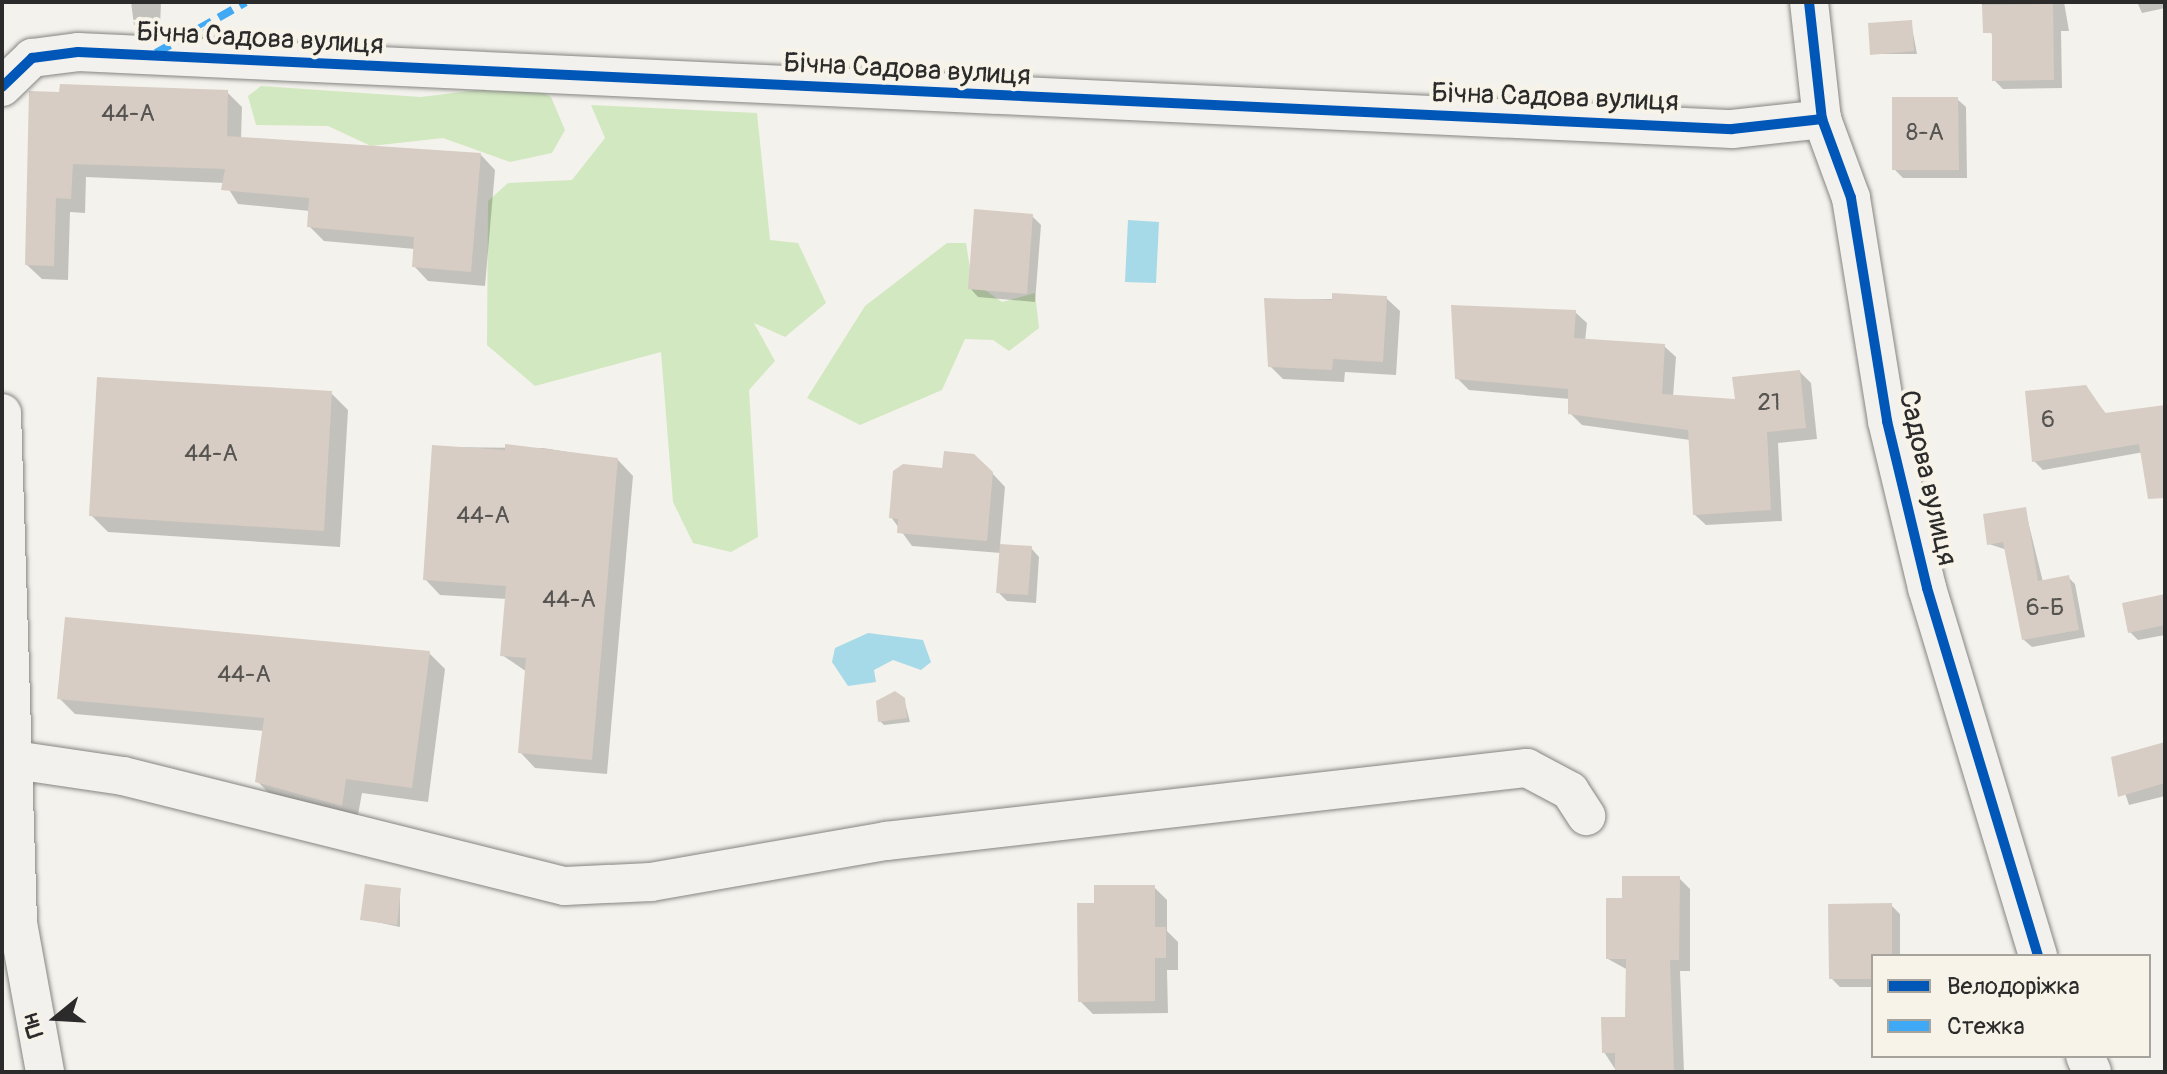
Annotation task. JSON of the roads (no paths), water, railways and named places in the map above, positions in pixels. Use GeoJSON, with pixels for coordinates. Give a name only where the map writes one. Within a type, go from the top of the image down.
{"type":"FeatureCollection","features":[{"type":"Feature","properties":{"kind":"street","name":"Садова вулиця"},"geometry":{"type":"LineString","coordinates":[[1809,2],[1822,119],[1851,198],[1887,421],[1950,679],[2037,954]]}},
{"type":"Feature","properties":{"kind":"street","name":"Бічна Садова вулиця"},"geometry":{"type":"LineString","coordinates":[[2,87],[32,58],[78,52],[1716,129],[1822,119]]}},
{"type":"Feature","properties":{"kind":"street"},"geometry":{"type":"LineString","coordinates":[[2,413],[8,759],[18,923],[45,1072]]}},
{"type":"Feature","properties":{"kind":"street"},"geometry":{"type":"LineString","coordinates":[[8,759],[123,776],[565,886],[651,882],[886,841],[1527,768],[1570,791],[1586,816]]}},
{"type":"Feature","properties":{"kind":"water"},"geometry":{"type":"Polygon","coordinates":[[[1128,220],[1159,222],[1156,283],[1125,282],[1128,220]]]}},
{"type":"Feature","properties":{"kind":"water"},"geometry":{"type":"Polygon","coordinates":[[[868,633],[923,640],[931,662],[921,670],[893,660],[874,670],[876,682],[848,686],[832,662],[835,648],[868,633]]]}}]}
